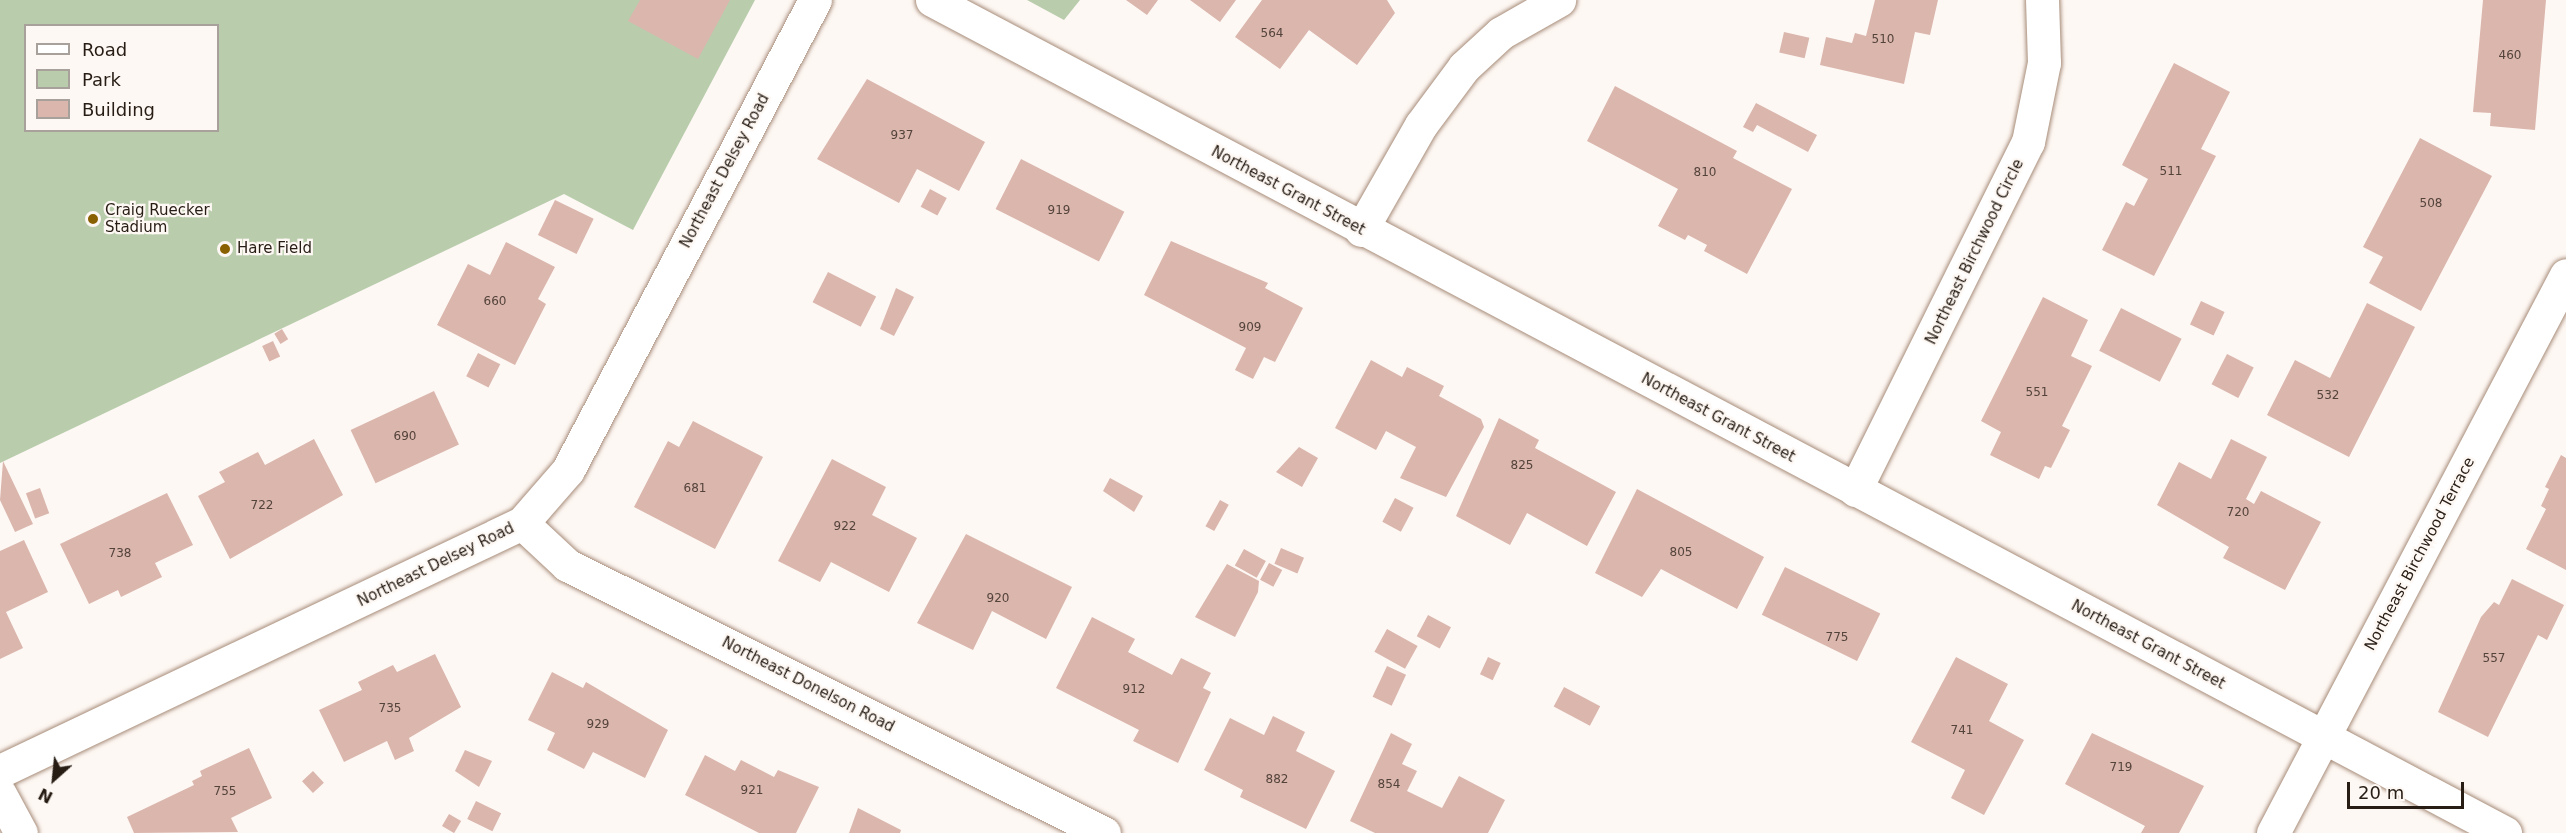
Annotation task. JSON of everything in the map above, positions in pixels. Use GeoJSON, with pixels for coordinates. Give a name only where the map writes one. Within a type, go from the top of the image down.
{"type":"FeatureCollection","features":[{"type":"Feature","properties":{"kind":"street","name":"Northeast Delsey Road"},"geometry":{"type":"LineString","coordinates":[[0,771],[522,523],[568,470],[816,0]]}},
{"type":"Feature","properties":{"kind":"street","name":"Northeast Grant Street"},"geometry":{"type":"LineString","coordinates":[[932,0],[1361,230],[2505,833]]}},
{"type":"Feature","properties":{"kind":"street"},"geometry":{"type":"LineString","coordinates":[[1361,230],[1421,125],[1464,67],[1502,33],[1559,0]]}},
{"type":"Feature","properties":{"kind":"street","name":"Northeast Birchwood Circle"},"geometry":{"type":"LineString","coordinates":[[1855,490],[2028,142],[2044,63],[2042,0]]}},
{"type":"Feature","properties":{"kind":"street","name":"Northeast Birchwood Terrace"},"geometry":{"type":"LineString","coordinates":[[2273,833],[2325,738],[2566,275]]}},
{"type":"Feature","properties":{"kind":"street","name":"Northeast Donelson Road"},"geometry":{"type":"LineString","coordinates":[[522,523],[567,565],[1061,823],[1104,833]]}},
{"type":"Feature","properties":{"kind":"street"},"geometry":{"type":"LineString","coordinates":[[0,794],[21,833]]}},
{"type":"Feature","properties":{"kind":"green space","name":"Hare Field"},"geometry":{"type":"Polygon","coordinates":[[[0,0],[755,0],[633,230],[564,194],[0,463],[0,0]]]}},
{"type":"Feature","properties":{"kind":"green space"},"geometry":{"type":"Polygon","coordinates":[[[1027,0],[1080,0],[1064,20],[1027,0]]]}},
{"type":"Feature","properties":{"kind":"building"},"geometry":{"type":"Polygon","coordinates":[[[640,0],[730,0],[698,59],[628,21],[640,0]]]}},
{"type":"Feature","properties":{"kind":"building"},"geometry":{"type":"Polygon","coordinates":[[[1126,0],[1158,0],[1147,15],[1126,0]]]}},
{"type":"Feature","properties":{"kind":"building"},"geometry":{"type":"Polygon","coordinates":[[[1190,0],[1236,0],[1220,22],[1190,0]]]}},
{"type":"Feature","properties":{"kind":"building"},"geometry":{"type":"Polygon","coordinates":[[[1262,0],[1387,0],[1395,13],[1357,65],[1309,30],[1280,69],[1235,37],[1262,0]]]}},
{"type":"Feature","properties":{"kind":"building"},"geometry":{"type":"Polygon","coordinates":[[[1875,0],[1938,0],[1930,35],[1915,32],[1904,84],[1820,65],[1826,37],[1852,43],[1855,33],[1866,36],[1875,0]]]}},
{"type":"Feature","properties":{"kind":"building"},"geometry":{"type":"Polygon","coordinates":[[[2483,0],[2546,0],[2535,130],[2490,126],[2491,113],[2473,112],[2483,0]]]}},
{"type":"Feature","properties":{"kind":"building"},"geometry":{"type":"Polygon","coordinates":[[[1784,32],[1809,38],[1805,58],[1779,52],[1784,32]]]}},
{"type":"Feature","properties":{"kind":"building"},"geometry":{"type":"Polygon","coordinates":[[[2174,63],[2230,92],[2201,149],[2216,156],[2154,276],[2102,250],[2126,202],[2134,206],[2148,179],[2122,165],[2174,63]]]}},
{"type":"Feature","properties":{"kind":"building"},"geometry":{"type":"Polygon","coordinates":[[[867,79],[985,142],[959,191],[917,169],[899,203],[817,159],[867,79]]]}},
{"type":"Feature","properties":{"kind":"building"},"geometry":{"type":"Polygon","coordinates":[[[1615,86],[1737,151],[1733,158],[1792,189],[1747,274],[1704,251],[1707,245],[1688,235],[1685,240],[1658,226],[1678,189],[1587,141],[1615,86]]]}},
{"type":"Feature","properties":{"kind":"building"},"geometry":{"type":"Polygon","coordinates":[[[1756,103],[1817,135],[1808,152],[1757,125],[1753,132],[1743,127],[1756,103]]]}},
{"type":"Feature","properties":{"kind":"building"},"geometry":{"type":"Polygon","coordinates":[[[2420,138],[2492,176],[2421,311],[2369,283],[2383,257],[2363,247],[2420,138]]]}},
{"type":"Feature","properties":{"kind":"building"},"geometry":{"type":"Polygon","coordinates":[[[1021,159],[1124,212],[1099,262],[996,209],[1021,159]]]}},
{"type":"Feature","properties":{"kind":"building"},"geometry":{"type":"Polygon","coordinates":[[[930,189],[947,198],[937,216],[921,207],[930,189]]]}},
{"type":"Feature","properties":{"kind":"building"},"geometry":{"type":"Polygon","coordinates":[[[555,200],[594,219],[577,254],[538,235],[555,200]]]}},
{"type":"Feature","properties":{"kind":"building"},"geometry":{"type":"Polygon","coordinates":[[[1171,241],[1268,283],[1265,288],[1303,308],[1275,362],[1264,357],[1253,379],[1235,370],[1246,348],[1144,295],[1171,241]]]}},
{"type":"Feature","properties":{"kind":"building"},"geometry":{"type":"Polygon","coordinates":[[[506,242],[555,267],[538,299],[546,304],[515,365],[437,325],[468,264],[490,275],[506,242]]]}},
{"type":"Feature","properties":{"kind":"building"},"geometry":{"type":"Polygon","coordinates":[[[828,272],[876,297],[861,327],[813,302],[828,272]]]}},
{"type":"Feature","properties":{"kind":"building"},"geometry":{"type":"Polygon","coordinates":[[[896,288],[914,297],[894,336],[880,329],[896,288]]]}},
{"type":"Feature","properties":{"kind":"building"},"geometry":{"type":"Polygon","coordinates":[[[2043,297],[2088,320],[2071,356],[2092,366],[2062,426],[2070,430],[2051,468],[2045,466],[2039,479],[1990,455],[2001,432],[1981,421],[2043,297]]]}},
{"type":"Feature","properties":{"kind":"building"},"geometry":{"type":"Polygon","coordinates":[[[2201,301],[2225,312],[2214,336],[2190,325],[2201,301]]]}},
{"type":"Feature","properties":{"kind":"building"},"geometry":{"type":"Polygon","coordinates":[[[2367,303],[2415,327],[2349,457],[2267,415],[2295,360],[2330,378],[2367,303]]]}},
{"type":"Feature","properties":{"kind":"building"},"geometry":{"type":"Polygon","coordinates":[[[2121,308],[2182,339],[2160,382],[2099,351],[2121,308]]]}},
{"type":"Feature","properties":{"kind":"building"},"geometry":{"type":"Polygon","coordinates":[[[282,329],[288,339],[280,344],[274,334],[282,329]]]}},
{"type":"Feature","properties":{"kind":"building"},"geometry":{"type":"Polygon","coordinates":[[[273,341],[280,356],[269,361],[262,346],[273,341]]]}},
{"type":"Feature","properties":{"kind":"building"},"geometry":{"type":"Polygon","coordinates":[[[478,353],[500,364],[488,388],[466,376],[478,353]]]}},
{"type":"Feature","properties":{"kind":"building"},"geometry":{"type":"Polygon","coordinates":[[[2227,354],[2254,368],[2238,398],[2212,384],[2227,354]]]}},
{"type":"Feature","properties":{"kind":"building"},"geometry":{"type":"Polygon","coordinates":[[[1371,360],[1402,377],[1407,367],[1444,386],[1439,396],[1481,419],[1484,427],[1446,497],[1400,478],[1416,447],[1386,431],[1376,450],[1335,428],[1371,360]]]}},
{"type":"Feature","properties":{"kind":"building"},"geometry":{"type":"Polygon","coordinates":[[[434,391],[459,444],[376,483],[351,430],[434,391]]]}},
{"type":"Feature","properties":{"kind":"building"},"geometry":{"type":"Polygon","coordinates":[[[1499,418],[1539,440],[1535,448],[1616,492],[1587,546],[1527,513],[1510,545],[1456,516],[1499,418]]]}},
{"type":"Feature","properties":{"kind":"building"},"geometry":{"type":"Polygon","coordinates":[[[693,421],[763,457],[715,549],[634,507],[668,441],[679,447],[693,421]]]}},
{"type":"Feature","properties":{"kind":"building"},"geometry":{"type":"Polygon","coordinates":[[[314,439],[343,495],[230,559],[198,496],[225,482],[219,472],[258,452],[265,465],[314,439]]]}},
{"type":"Feature","properties":{"kind":"building"},"geometry":{"type":"Polygon","coordinates":[[[2231,439],[2267,457],[2246,499],[2254,504],[2261,491],[2321,522],[2285,590],[2223,558],[2229,547],[2157,505],[2179,462],[2211,479],[2231,439]]]}},
{"type":"Feature","properties":{"kind":"building"},"geometry":{"type":"Polygon","coordinates":[[[1299,447],[1318,458],[1302,487],[1276,472],[1299,447]]]}},
{"type":"Feature","properties":{"kind":"building"},"geometry":{"type":"Polygon","coordinates":[[[2561,455],[2566,458],[2566,570],[2526,549],[2546,509],[2541,506],[2549,489],[2545,487],[2561,455]]]}},
{"type":"Feature","properties":{"kind":"building"},"geometry":{"type":"Polygon","coordinates":[[[832,459],[886,487],[872,515],[917,538],[889,592],[831,562],[820,582],[778,561],[832,459]]]}},
{"type":"Feature","properties":{"kind":"building"},"geometry":{"type":"Polygon","coordinates":[[[3,461],[33,524],[15,532],[0,500],[3,461]]]}},
{"type":"Feature","properties":{"kind":"building"},"geometry":{"type":"Polygon","coordinates":[[[1110,478],[1143,496],[1134,512],[1103,491],[1110,478]]]}},
{"type":"Feature","properties":{"kind":"building"},"geometry":{"type":"Polygon","coordinates":[[[40,488],[49,513],[35,519],[26,493],[40,488]]]}},
{"type":"Feature","properties":{"kind":"building"},"geometry":{"type":"Polygon","coordinates":[[[1637,489],[1764,557],[1737,609],[1661,569],[1642,597],[1595,573],[1637,489]]]}},
{"type":"Feature","properties":{"kind":"building"},"geometry":{"type":"Polygon","coordinates":[[[167,493],[193,545],[155,563],[162,577],[121,597],[118,590],[89,604],[60,544],[167,493]]]}},
{"type":"Feature","properties":{"kind":"building"},"geometry":{"type":"Polygon","coordinates":[[[1395,498],[1414,508],[1401,532],[1382,522],[1395,498]]]}},
{"type":"Feature","properties":{"kind":"building"},"geometry":{"type":"Polygon","coordinates":[[[1220,500],[1229,505],[1214,531],[1205,526],[1220,500]]]}},
{"type":"Feature","properties":{"kind":"building"},"geometry":{"type":"Polygon","coordinates":[[[966,534],[1072,587],[1046,639],[992,611],[973,650],[917,623],[966,534]]]}},
{"type":"Feature","properties":{"kind":"building"},"geometry":{"type":"Polygon","coordinates":[[[24,540],[48,592],[6,612],[23,648],[0,659],[0,551],[24,540]]]}},
{"type":"Feature","properties":{"kind":"building"},"geometry":{"type":"Polygon","coordinates":[[[1281,548],[1304,558],[1297,573],[1274,564],[1281,548]]]}},
{"type":"Feature","properties":{"kind":"building"},"geometry":{"type":"Polygon","coordinates":[[[1244,549],[1266,561],[1257,578],[1235,566],[1244,549]]]}},
{"type":"Feature","properties":{"kind":"building"},"geometry":{"type":"Polygon","coordinates":[[[1269,563],[1282,570],[1273,587],[1260,580],[1269,563]]]}},
{"type":"Feature","properties":{"kind":"building"},"geometry":{"type":"Polygon","coordinates":[[[1227,564],[1259,581],[1258,592],[1235,637],[1195,617],[1227,564]]]}},
{"type":"Feature","properties":{"kind":"building"},"geometry":{"type":"Polygon","coordinates":[[[1785,567],[1880,613],[1857,661],[1762,615],[1785,567]]]}},
{"type":"Feature","properties":{"kind":"building"},"geometry":{"type":"Polygon","coordinates":[[[2512,579],[2564,605],[2547,640],[2538,635],[2488,737],[2438,712],[2481,617],[2494,602],[2499,605],[2512,579]]]}},
{"type":"Feature","properties":{"kind":"building"},"geometry":{"type":"Polygon","coordinates":[[[1428,615],[1451,627],[1440,648],[1417,636],[1428,615]]]}},
{"type":"Feature","properties":{"kind":"building"},"geometry":{"type":"Polygon","coordinates":[[[1092,617],[1135,639],[1128,652],[1172,675],[1181,658],[1211,673],[1203,688],[1211,692],[1178,763],[1133,741],[1139,730],[1056,688],[1092,617]]]}},
{"type":"Feature","properties":{"kind":"building"},"geometry":{"type":"Polygon","coordinates":[[[1387,629],[1418,646],[1405,669],[1374,652],[1387,629]]]}},
{"type":"Feature","properties":{"kind":"building"},"geometry":{"type":"Polygon","coordinates":[[[435,654],[461,707],[409,738],[414,751],[395,760],[387,741],[344,762],[319,710],[362,690],[358,682],[393,665],[397,672],[435,654]]]}},
{"type":"Feature","properties":{"kind":"building"},"geometry":{"type":"Polygon","coordinates":[[[1488,657],[1501,663],[1493,680],[1480,674],[1488,657]]]}},
{"type":"Feature","properties":{"kind":"building"},"geometry":{"type":"Polygon","coordinates":[[[1956,657],[2008,684],[1989,721],[2024,740],[1984,815],[1951,798],[1965,770],[1911,742],[1956,657]]]}},
{"type":"Feature","properties":{"kind":"building"},"geometry":{"type":"Polygon","coordinates":[[[1387,666],[1406,675],[1392,706],[1373,697],[1387,666]]]}},
{"type":"Feature","properties":{"kind":"building"},"geometry":{"type":"Polygon","coordinates":[[[552,672],[583,688],[586,682],[668,730],[645,778],[593,752],[584,769],[547,750],[555,733],[528,720],[552,672]]]}},
{"type":"Feature","properties":{"kind":"building"},"geometry":{"type":"Polygon","coordinates":[[[1564,687],[1600,706],[1590,726],[1554,706],[1564,687]]]}},
{"type":"Feature","properties":{"kind":"building"},"geometry":{"type":"Polygon","coordinates":[[[1273,716],[1305,732],[1296,751],[1335,771],[1306,829],[1240,797],[1243,790],[1204,770],[1230,718],[1264,735],[1273,716]]]}},
{"type":"Feature","properties":{"kind":"building"},"geometry":{"type":"Polygon","coordinates":[[[1391,733],[1412,744],[1402,764],[1417,771],[1407,791],[1442,808],[1459,776],[1505,800],[1488,833],[1375,833],[1350,821],[1391,733]]]}},
{"type":"Feature","properties":{"kind":"building"},"geometry":{"type":"Polygon","coordinates":[[[2092,733],[2204,786],[2179,833],[2141,833],[2145,826],[2065,784],[2092,733]]]}},
{"type":"Feature","properties":{"kind":"building"},"geometry":{"type":"Polygon","coordinates":[[[249,748],[272,798],[231,818],[238,832],[134,833],[127,817],[194,785],[192,781],[202,776],[200,771],[249,748]]]}},
{"type":"Feature","properties":{"kind":"building"},"geometry":{"type":"Polygon","coordinates":[[[465,750],[492,761],[479,787],[455,771],[465,750]]]}},
{"type":"Feature","properties":{"kind":"building"},"geometry":{"type":"Polygon","coordinates":[[[705,755],[735,771],[741,760],[774,777],[778,770],[819,787],[796,833],[759,833],[685,795],[705,755]]]}},
{"type":"Feature","properties":{"kind":"building"},"geometry":{"type":"Polygon","coordinates":[[[313,771],[324,783],[313,793],[302,781],[313,771]]]}},
{"type":"Feature","properties":{"kind":"building"},"geometry":{"type":"Polygon","coordinates":[[[476,801],[501,813],[492,831],[467,819],[476,801]]]}},
{"type":"Feature","properties":{"kind":"building"},"geometry":{"type":"Polygon","coordinates":[[[858,808],[901,830],[900,833],[849,833],[858,808]]]}},
{"type":"Feature","properties":{"kind":"building"},"geometry":{"type":"Polygon","coordinates":[[[449,814],[461,821],[454,833],[442,826],[449,814]]]}},
{"type":"Feature","properties":{"kind":"place","name":"Craig Ruecker Stadium"},"geometry":{"type":"Point","coordinates":[93,219]}},
{"type":"Feature","properties":{"kind":"place","name":"Hare Field"},"geometry":{"type":"Point","coordinates":[225,249]}}]}
